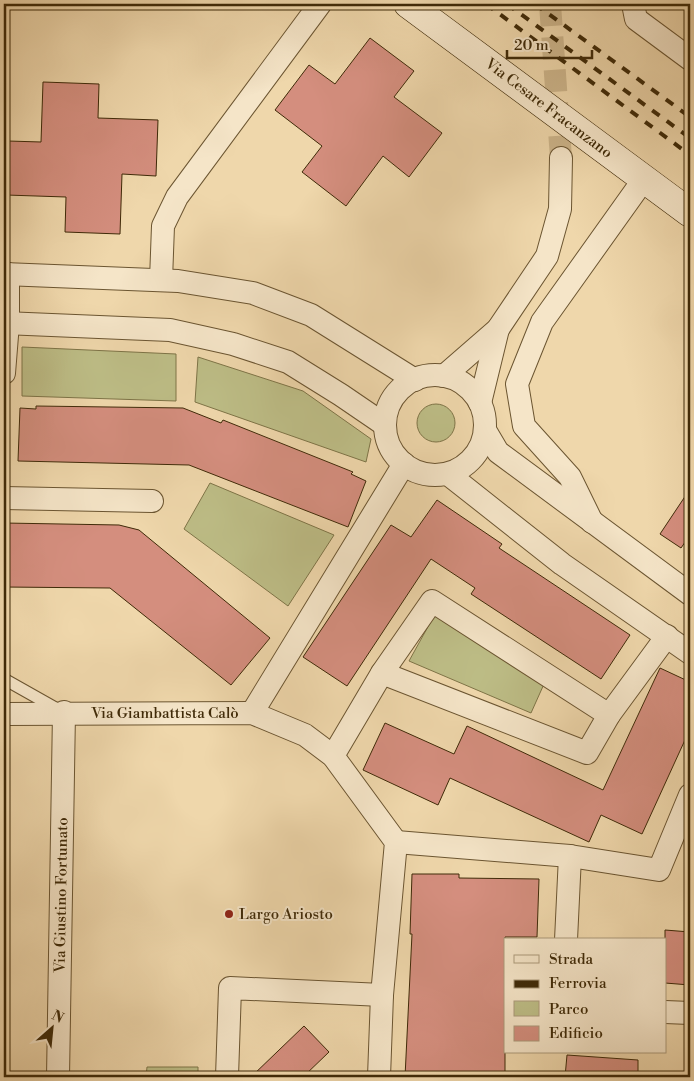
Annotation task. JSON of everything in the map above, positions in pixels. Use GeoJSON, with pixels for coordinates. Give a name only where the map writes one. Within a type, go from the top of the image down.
{"type":"FeatureCollection","features":[{"type":"Feature","properties":{"kind":"street"},"geometry":{"type":"LineString","coordinates":[[161,280],[163,226],[177,197],[320,4]]}},
{"type":"Feature","properties":{"kind":"street","name":"Via Cesare Fracanzano"},"geometry":{"type":"LineString","coordinates":[[408,4],[690,213]]}},
{"type":"Feature","properties":{"kind":"street"},"geometry":{"type":"LineString","coordinates":[[633,4],[636,19],[690,59]]}},
{"type":"Feature","properties":{"kind":"street"},"geometry":{"type":"LineString","coordinates":[[444,376],[498,329],[547,256],[560,209],[561,158]]}},
{"type":"Feature","properties":{"kind":"street"},"geometry":{"type":"LineString","coordinates":[[592,522],[570,477],[524,426],[517,384],[542,322],[644,178]]}},
{"type":"Feature","properties":{"kind":"street"},"geometry":{"type":"LineString","coordinates":[[4,373],[6,274],[161,280],[253,294],[312,315],[414,380]]}},
{"type":"Feature","properties":{"kind":"street"},"geometry":{"type":"LineString","coordinates":[[6,323],[170,330],[232,344],[288,362],[341,394],[385,426]]}},
{"type":"Feature","properties":{"kind":"street"},"geometry":{"type":"LineString","coordinates":[[480,404],[498,329]]}},
{"type":"Feature","properties":{"kind":"street"},"geometry":{"type":"LineString","coordinates":[[429,376],[444,376],[459,382],[471,390],[480,404],[484,416],[485,430],[482,445],[473,458],[462,468],[448,474],[425,474],[404,464],[394,453],[388,440],[385,426],[393,398],[403,388],[414,380],[429,376]]}},
{"type":"Feature","properties":{"kind":"street"},"geometry":{"type":"LineString","coordinates":[[485,430],[498,452],[690,594]]}},
{"type":"Feature","properties":{"kind":"street"},"geometry":{"type":"LineString","coordinates":[[252,713],[404,464]]}},
{"type":"Feature","properties":{"kind":"street"},"geometry":{"type":"LineString","coordinates":[[448,474],[562,564],[690,653]]}},
{"type":"Feature","properties":{"kind":"street"},"geometry":{"type":"LineString","coordinates":[[4,498],[152,501]]}},
{"type":"Feature","properties":{"kind":"street"},"geometry":{"type":"LineString","coordinates":[[333,756],[382,673],[432,601],[609,715]]}},
{"type":"Feature","properties":{"kind":"street"},"geometry":{"type":"LineString","coordinates":[[382,673],[586,752],[609,715],[667,636]]}},
{"type":"Feature","properties":{"kind":"street","name":"Via Giambattista Calò"},"geometry":{"type":"LineString","coordinates":[[4,714],[64,712],[252,713],[305,735],[333,756],[396,842]]}},
{"type":"Feature","properties":{"kind":"street","name":"Via Giustino Fortunato"},"geometry":{"type":"LineString","coordinates":[[58,1077],[64,712]]}},
{"type":"Feature","properties":{"kind":"street"},"geometry":{"type":"LineString","coordinates":[[379,1077],[382,996],[396,842],[570,856],[659,870],[690,795]]}},
{"type":"Feature","properties":{"kind":"street"},"geometry":{"type":"LineString","coordinates":[[566,938],[570,856]]}},
{"type":"Feature","properties":{"kind":"street"},"geometry":{"type":"LineString","coordinates":[[227,1077],[230,988],[382,996]]}},
{"type":"Feature","properties":{"kind":"street"},"geometry":{"type":"LineString","coordinates":[[666,1012],[690,1013]]}},
{"type":"Feature","properties":{"kind":"lane"},"geometry":{"type":"LineString","coordinates":[[4,679],[64,712]]}},
{"type":"Feature","properties":{"kind":"green space"},"geometry":{"type":"Polygon","coordinates":[[[22,347],[176,354],[176,401],[22,396],[22,347]]]}},
{"type":"Feature","properties":{"kind":"green space"},"geometry":{"type":"Polygon","coordinates":[[[198,357],[303,391],[371,439],[366,462],[195,402],[198,357]]]}},
{"type":"Feature","properties":{"kind":"green space"},"geometry":{"type":"Polygon","coordinates":[[[436,404],[450,409],[455,423],[450,437],[436,442],[422,437],[417,423],[422,409],[436,404]]]}},
{"type":"Feature","properties":{"kind":"green space"},"geometry":{"type":"Polygon","coordinates":[[[210,483],[334,535],[288,606],[184,529],[210,483]]]}},
{"type":"Feature","properties":{"kind":"green space"},"geometry":{"type":"Polygon","coordinates":[[[435,614],[544,684],[531,713],[409,661],[435,614]]]}},
{"type":"Feature","properties":{"kind":"green space"},"geometry":{"type":"Polygon","coordinates":[[[147,1067],[198,1067],[198,1077],[146,1077],[147,1067]]]}},
{"type":"Feature","properties":{"kind":"building"},"geometry":{"type":"Polygon","coordinates":[[[370,38],[414,71],[394,97],[442,133],[409,177],[383,156],[346,206],[302,172],[322,146],[275,110],[309,65],[335,84],[370,38]]]}},
{"type":"Feature","properties":{"kind":"building"},"geometry":{"type":"Polygon","coordinates":[[[43,82],[99,84],[98,118],[158,120],[156,176],[122,174],[120,234],[65,232],[66,197],[6,195],[8,141],[41,142],[43,82]]]}},
{"type":"Feature","properties":{"kind":"building"},"geometry":{"type":"Polygon","coordinates":[[[36,406],[183,408],[221,423],[223,420],[353,472],[351,474],[366,481],[348,527],[189,465],[18,461],[20,408],[36,409],[36,406]]]}},
{"type":"Feature","properties":{"kind":"building"},"geometry":{"type":"Polygon","coordinates":[[[690,489],[690,535],[681,548],[660,534],[690,489]]]}},
{"type":"Feature","properties":{"kind":"building"},"geometry":{"type":"Polygon","coordinates":[[[437,500],[502,544],[499,548],[630,635],[601,679],[471,594],[475,588],[431,559],[347,686],[303,657],[391,525],[411,537],[437,500]]]}},
{"type":"Feature","properties":{"kind":"building"},"geometry":{"type":"Polygon","coordinates":[[[4,523],[119,525],[139,530],[270,638],[231,685],[110,588],[4,587],[4,523]]]}},
{"type":"Feature","properties":{"kind":"building"},"geometry":{"type":"Polygon","coordinates":[[[660,668],[690,682],[690,729],[642,834],[601,815],[589,842],[450,778],[438,805],[363,770],[385,723],[454,754],[467,726],[603,790],[660,668]]]}},
{"type":"Feature","properties":{"kind":"building"},"geometry":{"type":"Polygon","coordinates":[[[412,874],[459,874],[459,878],[539,879],[537,937],[504,938],[505,1077],[405,1077],[412,934],[410,934],[412,874]]]}},
{"type":"Feature","properties":{"kind":"building"},"geometry":{"type":"Polygon","coordinates":[[[665,930],[690,932],[690,985],[666,983],[665,930]]]}},
{"type":"Feature","properties":{"kind":"building"},"geometry":{"type":"Polygon","coordinates":[[[304,1026],[329,1052],[303,1077],[251,1077],[304,1026]]]}},
{"type":"Feature","properties":{"kind":"building"},"geometry":{"type":"Polygon","coordinates":[[[567,1055],[638,1060],[638,1077],[565,1077],[567,1055]]]}},
{"type":"Feature","properties":{"kind":"tunnel"},"geometry":{"type":"LineString","coordinates":[[550,4],[561,158]]}},
{"type":"Feature","properties":{"kind":"railway"},"geometry":{"type":"LineString","coordinates":[[486,4],[690,155]]}},
{"type":"Feature","properties":{"kind":"railway"},"geometry":{"type":"LineString","coordinates":[[507,4],[690,138]]}},
{"type":"Feature","properties":{"kind":"railway"},"geometry":{"type":"LineString","coordinates":[[535,4],[690,117]]}},
{"type":"Feature","properties":{"kind":"place","name":"Largo Ariosto"},"geometry":{"type":"Point","coordinates":[229,914]}}]}
